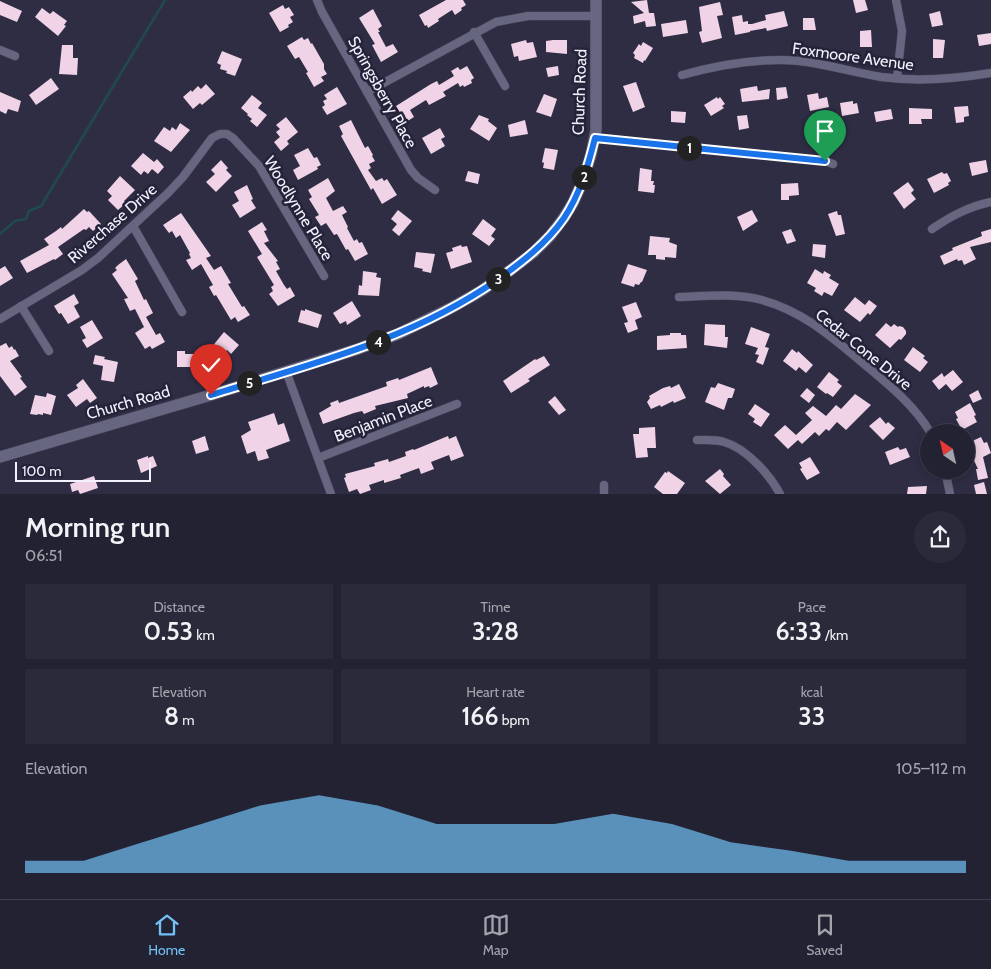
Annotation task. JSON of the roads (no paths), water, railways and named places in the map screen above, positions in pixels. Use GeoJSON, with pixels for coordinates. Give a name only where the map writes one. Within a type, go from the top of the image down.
{"type":"FeatureCollection","features":[{"type":"Feature","properties":{"kind":"main road","name":"Church Road"},"geometry":{"type":"LineString","coordinates":[[0,457],[358,349],[420,325],[481,291],[512,269],[550,236],[573,203],[582,183],[596,130],[596,0]]}},
{"type":"Feature","properties":{"kind":"street","name":"Springsberry Place"},"geometry":{"type":"LineString","coordinates":[[317,0],[411,170],[418,178],[435,190]]}},
{"type":"Feature","properties":{"kind":"street"},"geometry":{"type":"LineString","coordinates":[[896,0],[902,31],[897,78]]}},
{"type":"Feature","properties":{"kind":"street"},"geometry":{"type":"LineString","coordinates":[[367,92],[474,32],[496,22],[528,16],[596,16]]}},
{"type":"Feature","properties":{"kind":"street"},"geometry":{"type":"LineString","coordinates":[[474,32],[506,86]]}},
{"type":"Feature","properties":{"kind":"street"},"geometry":{"type":"LineString","coordinates":[[0,50],[15,56]]}},
{"type":"Feature","properties":{"kind":"street","name":"Foxmoore Avenue"},"geometry":{"type":"LineString","coordinates":[[682,75],[736,63],[781,60],[806,62],[862,74],[897,78],[932,80],[962,78],[991,73]]}},
{"type":"Feature","properties":{"kind":"street","name":"Riverchase Drive"},"geometry":{"type":"LineString","coordinates":[[0,319],[82,270],[98,258],[183,177],[212,138],[220,134],[227,134]]}},
{"type":"Feature","properties":{"kind":"street","name":"Woodlynne Place"},"geometry":{"type":"LineString","coordinates":[[227,134],[243,146],[259,166],[324,276]]}},
{"type":"Feature","properties":{"kind":"street"},"geometry":{"type":"LineString","coordinates":[[595,138],[825,161],[833,164]]}},
{"type":"Feature","properties":{"kind":"street"},"geometry":{"type":"LineString","coordinates":[[932,229],[959,212],[991,202]]}},
{"type":"Feature","properties":{"kind":"street"},"geometry":{"type":"LineString","coordinates":[[133,226],[182,312]]}},
{"type":"Feature","properties":{"kind":"street","name":"Cedar Cone Drive"},"geometry":{"type":"LineString","coordinates":[[679,296],[733,296],[760,299],[790,310],[835,340],[903,398],[925,424]]}},
{"type":"Feature","properties":{"kind":"street"},"geometry":{"type":"LineString","coordinates":[[21,306],[49,351]]}},
{"type":"Feature","properties":{"kind":"street"},"geometry":{"type":"LineString","coordinates":[[286,371],[331,494]]}},
{"type":"Feature","properties":{"kind":"street","name":"Benjamin Place"},"geometry":{"type":"LineString","coordinates":[[318,458],[431,416],[457,404]]}},
{"type":"Feature","properties":{"kind":"street"},"geometry":{"type":"LineString","coordinates":[[697,440],[722,441],[746,454],[764,471],[780,494]]}},
{"type":"Feature","properties":{"kind":"street"},"geometry":{"type":"LineString","coordinates":[[947,479],[950,494]]}},
{"type":"Feature","properties":{"kind":"street"},"geometry":{"type":"LineString","coordinates":[[604,484],[604,494]]}},
{"type":"Feature","properties":{"kind":"waterway"},"geometry":{"type":"LineString","coordinates":[[0,234],[15,221],[26,219],[29,211],[41,206],[165,0]]}}]}
